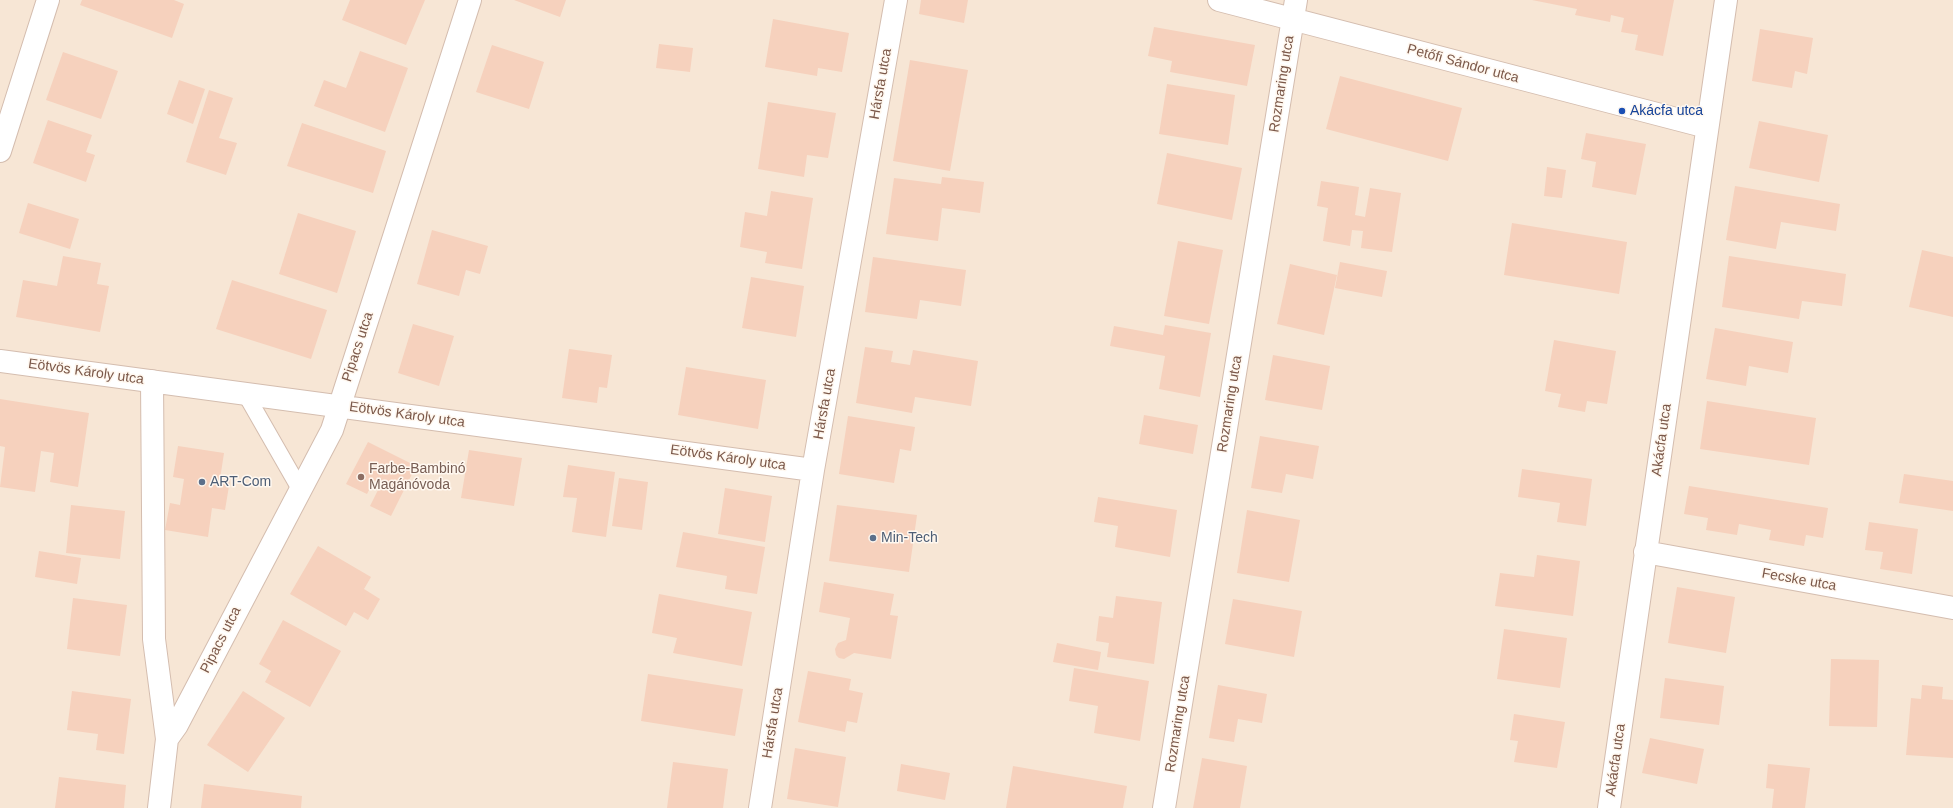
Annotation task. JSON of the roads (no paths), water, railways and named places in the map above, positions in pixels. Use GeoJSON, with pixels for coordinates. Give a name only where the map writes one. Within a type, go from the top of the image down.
{"type":"FeatureCollection","features":[{"type":"Feature","properties":{"kind":"street"},"geometry":{"type":"LineString","coordinates":[[0,150],[48,0]]}},
{"type":"Feature","properties":{"kind":"street","name":"Pipacs utca"},"geometry":{"type":"LineString","coordinates":[[168,739],[177,725],[332,430],[470,0]]}},
{"type":"Feature","properties":{"kind":"street","name":"Hársfa utca"},"geometry":{"type":"LineString","coordinates":[[760,808],[813,470],[896,0]]}},
{"type":"Feature","properties":{"kind":"street","name":"Petőfi Sándor utca"},"geometry":{"type":"LineString","coordinates":[[1219,0],[1294,10],[1707,127]]}},
{"type":"Feature","properties":{"kind":"street","name":"Akácfa utca"},"geometry":{"type":"LineString","coordinates":[[1609,808],[1726,0]]}},
{"type":"Feature","properties":{"kind":"street","name":"Rozmaring utca"},"geometry":{"type":"LineString","coordinates":[[1164,808],[1294,10]]}},
{"type":"Feature","properties":{"kind":"street","name":"Eötvös Károly utca"},"geometry":{"type":"LineString","coordinates":[[0,361],[813,470]]}},
{"type":"Feature","properties":{"kind":"street","name":"Pipacs utca"},"geometry":{"type":"LineString","coordinates":[[152,381],[154,639],[168,739],[159,808]]}},
{"type":"Feature","properties":{"kind":"street","name":"Fecske utca"},"geometry":{"type":"LineString","coordinates":[[1645,552],[1953,608]]}},
{"type":"Feature","properties":{"kind":"lane"},"geometry":{"type":"LineString","coordinates":[[245,393],[300,489]]}},
{"type":"Feature","properties":{"kind":"place","name":"Akácfa utca"},"geometry":{"type":"Point","coordinates":[1622,111]}},
{"type":"Feature","properties":{"kind":"place","name":"Farbe-Bambinó Magánóvoda"},"geometry":{"type":"Point","coordinates":[361,477]}},
{"type":"Feature","properties":{"kind":"place","name":"ART-Com"},"geometry":{"type":"Point","coordinates":[202,482]}},
{"type":"Feature","properties":{"kind":"place","name":"Min-Tech"},"geometry":{"type":"Point","coordinates":[873,538]}}]}
